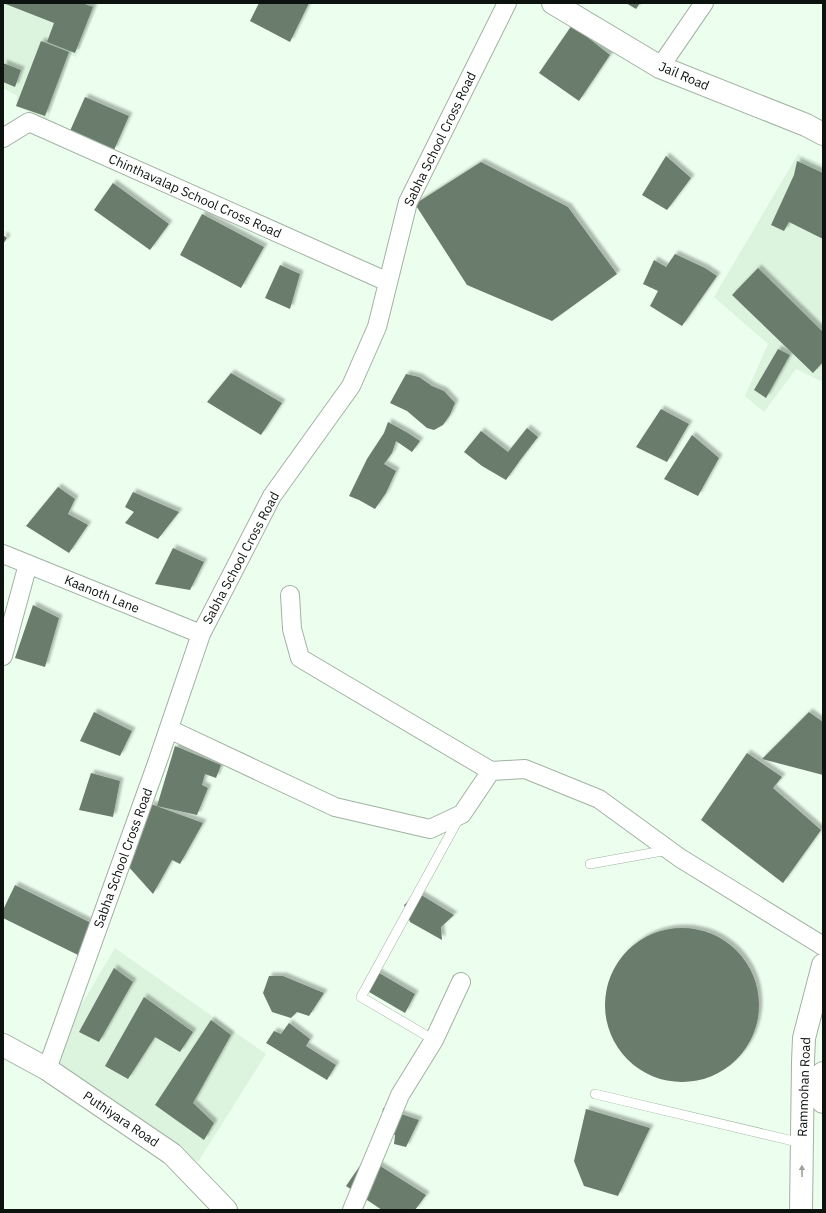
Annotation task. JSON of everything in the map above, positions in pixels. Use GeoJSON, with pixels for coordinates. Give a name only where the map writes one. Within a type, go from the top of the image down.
{"type":"FeatureCollection","features":[{"type":"Feature","properties":{"kind":"main road","name":"Jail Road"},"geometry":{"type":"LineString","coordinates":[[553,3],[660,67],[806,125],[823,134]]}},
{"type":"Feature","properties":{"kind":"main road","name":"Rammohan Road"},"geometry":{"type":"LineString","coordinates":[[801,1210],[804,1038],[819,998],[823,965]]}},
{"type":"Feature","properties":{"kind":"main road","name":"Puthiyara Road"},"geometry":{"type":"LineString","coordinates":[[3,1045],[47,1069],[172,1154],[226,1210]]}},
{"type":"Feature","properties":{"kind":"main road","name":"Rammohan Road"},"geometry":{"type":"LineString","coordinates":[[823,1073],[823,1102]]}},
{"type":"Feature","properties":{"kind":"street","name":"Sabha School Cross Road"},"geometry":{"type":"LineString","coordinates":[[47,1069],[201,634],[272,496],[351,386],[377,328],[408,202],[507,3]]}},
{"type":"Feature","properties":{"kind":"street"},"geometry":{"type":"LineString","coordinates":[[660,67],[704,3]]}},
{"type":"Feature","properties":{"kind":"street","name":"Chinthavalap School Cross Road"},"geometry":{"type":"LineString","coordinates":[[3,138],[29,122],[388,282]]}},
{"type":"Feature","properties":{"kind":"street","name":"Kaanoth Lane"},"geometry":{"type":"LineString","coordinates":[[3,554],[201,634]]}},
{"type":"Feature","properties":{"kind":"street"},"geometry":{"type":"LineString","coordinates":[[3,656],[28,564]]}},
{"type":"Feature","properties":{"kind":"street"},"geometry":{"type":"LineString","coordinates":[[290,595],[292,629],[300,658],[491,771],[524,769],[599,799],[680,858],[823,946]]}},
{"type":"Feature","properties":{"kind":"street"},"geometry":{"type":"LineString","coordinates":[[168,729],[335,807],[430,828],[462,814],[491,771]]}},
{"type":"Feature","properties":{"kind":"street"},"geometry":{"type":"LineString","coordinates":[[352,1210],[400,1095],[434,1040],[461,982]]}},
{"type":"Feature","properties":{"kind":"lane"},"geometry":{"type":"LineString","coordinates":[[434,1040],[361,997],[462,814]]}},
{"type":"Feature","properties":{"kind":"lane"},"geometry":{"type":"LineString","coordinates":[[590,864],[668,850]]}},
{"type":"Feature","properties":{"kind":"lane"},"geometry":{"type":"LineString","coordinates":[[595,1094],[802,1143]]}},
{"type":"Feature","properties":{"kind":"shaded area"},"geometry":{"type":"Polygon","coordinates":[[[3,3],[99,4],[76,57],[71,55],[48,120],[16,106],[17,96],[3,88],[3,3]]]}},
{"type":"Feature","properties":{"kind":"shaded area"},"geometry":{"type":"Polygon","coordinates":[[[798,154],[823,164],[823,382],[796,369],[764,412],[745,396],[768,344],[714,297],[798,154]]]}},
{"type":"Feature","properties":{"kind":"shaded area"},"geometry":{"type":"Polygon","coordinates":[[[115,948],[266,1054],[198,1162],[45,1066],[115,948]]]}},
{"type":"Feature","properties":{"kind":"building"},"geometry":{"type":"Polygon","coordinates":[[[3,3],[82,3],[93,7],[75,53],[47,42],[54,23],[3,3]]]}},
{"type":"Feature","properties":{"kind":"building"},"geometry":{"type":"Polygon","coordinates":[[[259,3],[309,3],[290,42],[250,21],[259,3]]]}},
{"type":"Feature","properties":{"kind":"building"},"geometry":{"type":"Polygon","coordinates":[[[626,3],[640,3],[636,9],[626,3]]]}},
{"type":"Feature","properties":{"kind":"building"},"geometry":{"type":"Polygon","coordinates":[[[572,25],[610,55],[579,101],[539,73],[572,25]]]}},
{"type":"Feature","properties":{"kind":"building"},"geometry":{"type":"Polygon","coordinates":[[[41,41],[69,52],[45,116],[16,106],[41,41]]]}},
{"type":"Feature","properties":{"kind":"building"},"geometry":{"type":"Polygon","coordinates":[[[3,63],[21,70],[15,87],[3,82],[3,63]]]}},
{"type":"Feature","properties":{"kind":"building"},"geometry":{"type":"Polygon","coordinates":[[[85,97],[129,116],[114,150],[70,131],[85,97]]]}},
{"type":"Feature","properties":{"kind":"building"},"geometry":{"type":"Polygon","coordinates":[[[666,156],[691,178],[667,210],[642,195],[666,156]]]}},
{"type":"Feature","properties":{"kind":"building"},"geometry":{"type":"Polygon","coordinates":[[[797,161],[823,173],[823,239],[789,222],[784,231],[771,225],[794,175],[797,161]]]}},
{"type":"Feature","properties":{"kind":"building"},"geometry":{"type":"Polygon","coordinates":[[[481,162],[568,207],[617,274],[552,321],[467,285],[415,204],[481,162]]]}},
{"type":"Feature","properties":{"kind":"building"},"geometry":{"type":"Polygon","coordinates":[[[113,183],[169,224],[150,250],[94,210],[113,183]]]}},
{"type":"Feature","properties":{"kind":"building"},"geometry":{"type":"Polygon","coordinates":[[[202,214],[264,247],[241,288],[180,255],[202,214]]]}},
{"type":"Feature","properties":{"kind":"building"},"geometry":{"type":"Polygon","coordinates":[[[3,235],[7,238],[3,244],[3,235]]]}},
{"type":"Feature","properties":{"kind":"building"},"geometry":{"type":"Polygon","coordinates":[[[675,254],[705,268],[717,276],[682,326],[650,306],[658,291],[643,284],[654,260],[666,267],[675,254]]]}},
{"type":"Feature","properties":{"kind":"building"},"geometry":{"type":"Polygon","coordinates":[[[280,265],[300,274],[290,309],[265,298],[280,265]]]}},
{"type":"Feature","properties":{"kind":"building"},"geometry":{"type":"Polygon","coordinates":[[[758,268],[823,332],[823,362],[813,373],[732,295],[758,268]]]}},
{"type":"Feature","properties":{"kind":"building"},"geometry":{"type":"Polygon","coordinates":[[[778,349],[790,355],[766,398],[754,390],[778,349]]]}},
{"type":"Feature","properties":{"kind":"building"},"geometry":{"type":"Polygon","coordinates":[[[231,373],[282,403],[261,435],[207,402],[231,373]]]}},
{"type":"Feature","properties":{"kind":"building"},"geometry":{"type":"Polygon","coordinates":[[[406,374],[419,377],[432,386],[444,391],[455,403],[450,415],[443,425],[434,430],[427,428],[407,411],[390,403],[406,374]]]}},
{"type":"Feature","properties":{"kind":"building"},"geometry":{"type":"Polygon","coordinates":[[[661,409],[689,424],[667,462],[636,447],[661,409]]]}},
{"type":"Feature","properties":{"kind":"building"},"geometry":{"type":"Polygon","coordinates":[[[388,422],[420,441],[412,452],[396,441],[392,453],[384,464],[396,471],[386,493],[375,509],[349,496],[367,459],[384,433],[388,422]]]}},
{"type":"Feature","properties":{"kind":"building"},"geometry":{"type":"Polygon","coordinates":[[[527,428],[538,437],[506,480],[482,466],[464,452],[481,431],[508,452],[527,428]]]}},
{"type":"Feature","properties":{"kind":"building"},"geometry":{"type":"Polygon","coordinates":[[[692,435],[719,458],[698,496],[664,479],[692,435]]]}},
{"type":"Feature","properties":{"kind":"building"},"geometry":{"type":"Polygon","coordinates":[[[58,487],[75,499],[68,514],[88,525],[69,553],[26,526],[58,487]]]}},
{"type":"Feature","properties":{"kind":"building"},"geometry":{"type":"Polygon","coordinates":[[[133,492],[179,512],[158,539],[125,523],[134,512],[125,507],[133,492]]]}},
{"type":"Feature","properties":{"kind":"building"},"geometry":{"type":"Polygon","coordinates":[[[173,548],[204,562],[190,590],[155,584],[173,548]]]}},
{"type":"Feature","properties":{"kind":"building"},"geometry":{"type":"Polygon","coordinates":[[[33,605],[59,618],[45,667],[15,658],[33,605]]]}},
{"type":"Feature","properties":{"kind":"building"},"geometry":{"type":"Polygon","coordinates":[[[94,712],[132,731],[120,756],[80,741],[94,712]]]}},
{"type":"Feature","properties":{"kind":"building"},"geometry":{"type":"Polygon","coordinates":[[[809,712],[823,722],[823,775],[762,759],[809,712]]]}},
{"type":"Feature","properties":{"kind":"building"},"geometry":{"type":"Polygon","coordinates":[[[175,746],[221,765],[216,778],[205,774],[202,785],[208,788],[197,815],[157,806],[175,746]]]}},
{"type":"Feature","properties":{"kind":"building"},"geometry":{"type":"Polygon","coordinates":[[[747,753],[782,777],[773,788],[821,830],[783,883],[701,820],[747,753]]]}},
{"type":"Feature","properties":{"kind":"building"},"geometry":{"type":"Polygon","coordinates":[[[91,773],[120,781],[113,817],[79,810],[91,773]]]}},
{"type":"Feature","properties":{"kind":"building"},"geometry":{"type":"Polygon","coordinates":[[[151,804],[203,823],[180,864],[172,860],[153,894],[127,865],[151,804]]]}},
{"type":"Feature","properties":{"kind":"building"},"geometry":{"type":"Polygon","coordinates":[[[15,885],[91,923],[78,955],[3,918],[3,910],[15,885]]]}},
{"type":"Feature","properties":{"kind":"building"},"geometry":{"type":"Polygon","coordinates":[[[418,893],[454,915],[441,927],[442,940],[410,922],[404,905],[418,893]]]}},
{"type":"Feature","properties":{"kind":"building"},"geometry":{"type":"Polygon","coordinates":[[[674,928],[690,928],[712,934],[737,950],[753,975],[758,990],[758,1020],[753,1035],[737,1060],[725,1069],[704,1079],[690,1082],[674,1082],[660,1079],[646,1073],[633,1065],[622,1054],[608,1027],[605,1013],[605,997],[608,983],[614,969],[622,956],[633,945],[660,931],[674,928]]]}},
{"type":"Feature","properties":{"kind":"building"},"geometry":{"type":"Polygon","coordinates":[[[114,968],[133,982],[99,1042],[79,1032],[114,968]]]}},
{"type":"Feature","properties":{"kind":"building"},"geometry":{"type":"Polygon","coordinates":[[[374,970],[415,994],[405,1013],[364,989],[374,970]]]}},
{"type":"Feature","properties":{"kind":"building"},"geometry":{"type":"Polygon","coordinates":[[[269,976],[283,976],[324,993],[309,1016],[297,1012],[291,1018],[272,1012],[263,993],[269,976]]]}},
{"type":"Feature","properties":{"kind":"building"},"geometry":{"type":"Polygon","coordinates":[[[144,997],[193,1032],[180,1052],[155,1037],[128,1079],[105,1066],[144,997]]]}},
{"type":"Feature","properties":{"kind":"building"},"geometry":{"type":"Polygon","coordinates":[[[211,1020],[231,1035],[193,1103],[214,1123],[204,1140],[155,1105],[211,1020]]]}},
{"type":"Feature","properties":{"kind":"building"},"geometry":{"type":"Polygon","coordinates":[[[289,1023],[310,1039],[306,1046],[336,1065],[327,1080],[266,1043],[274,1031],[281,1034],[289,1023]]]}},
{"type":"Feature","properties":{"kind":"building"},"geometry":{"type":"Polygon","coordinates":[[[383,1108],[419,1120],[406,1147],[394,1144],[395,1135],[380,1130],[383,1108]]]}},
{"type":"Feature","properties":{"kind":"building"},"geometry":{"type":"Polygon","coordinates":[[[586,1109],[650,1128],[618,1196],[584,1186],[574,1161],[586,1109]]]}},
{"type":"Feature","properties":{"kind":"building"},"geometry":{"type":"Polygon","coordinates":[[[366,1157],[426,1195],[415,1210],[382,1210],[346,1186],[366,1157]]]}}]}
